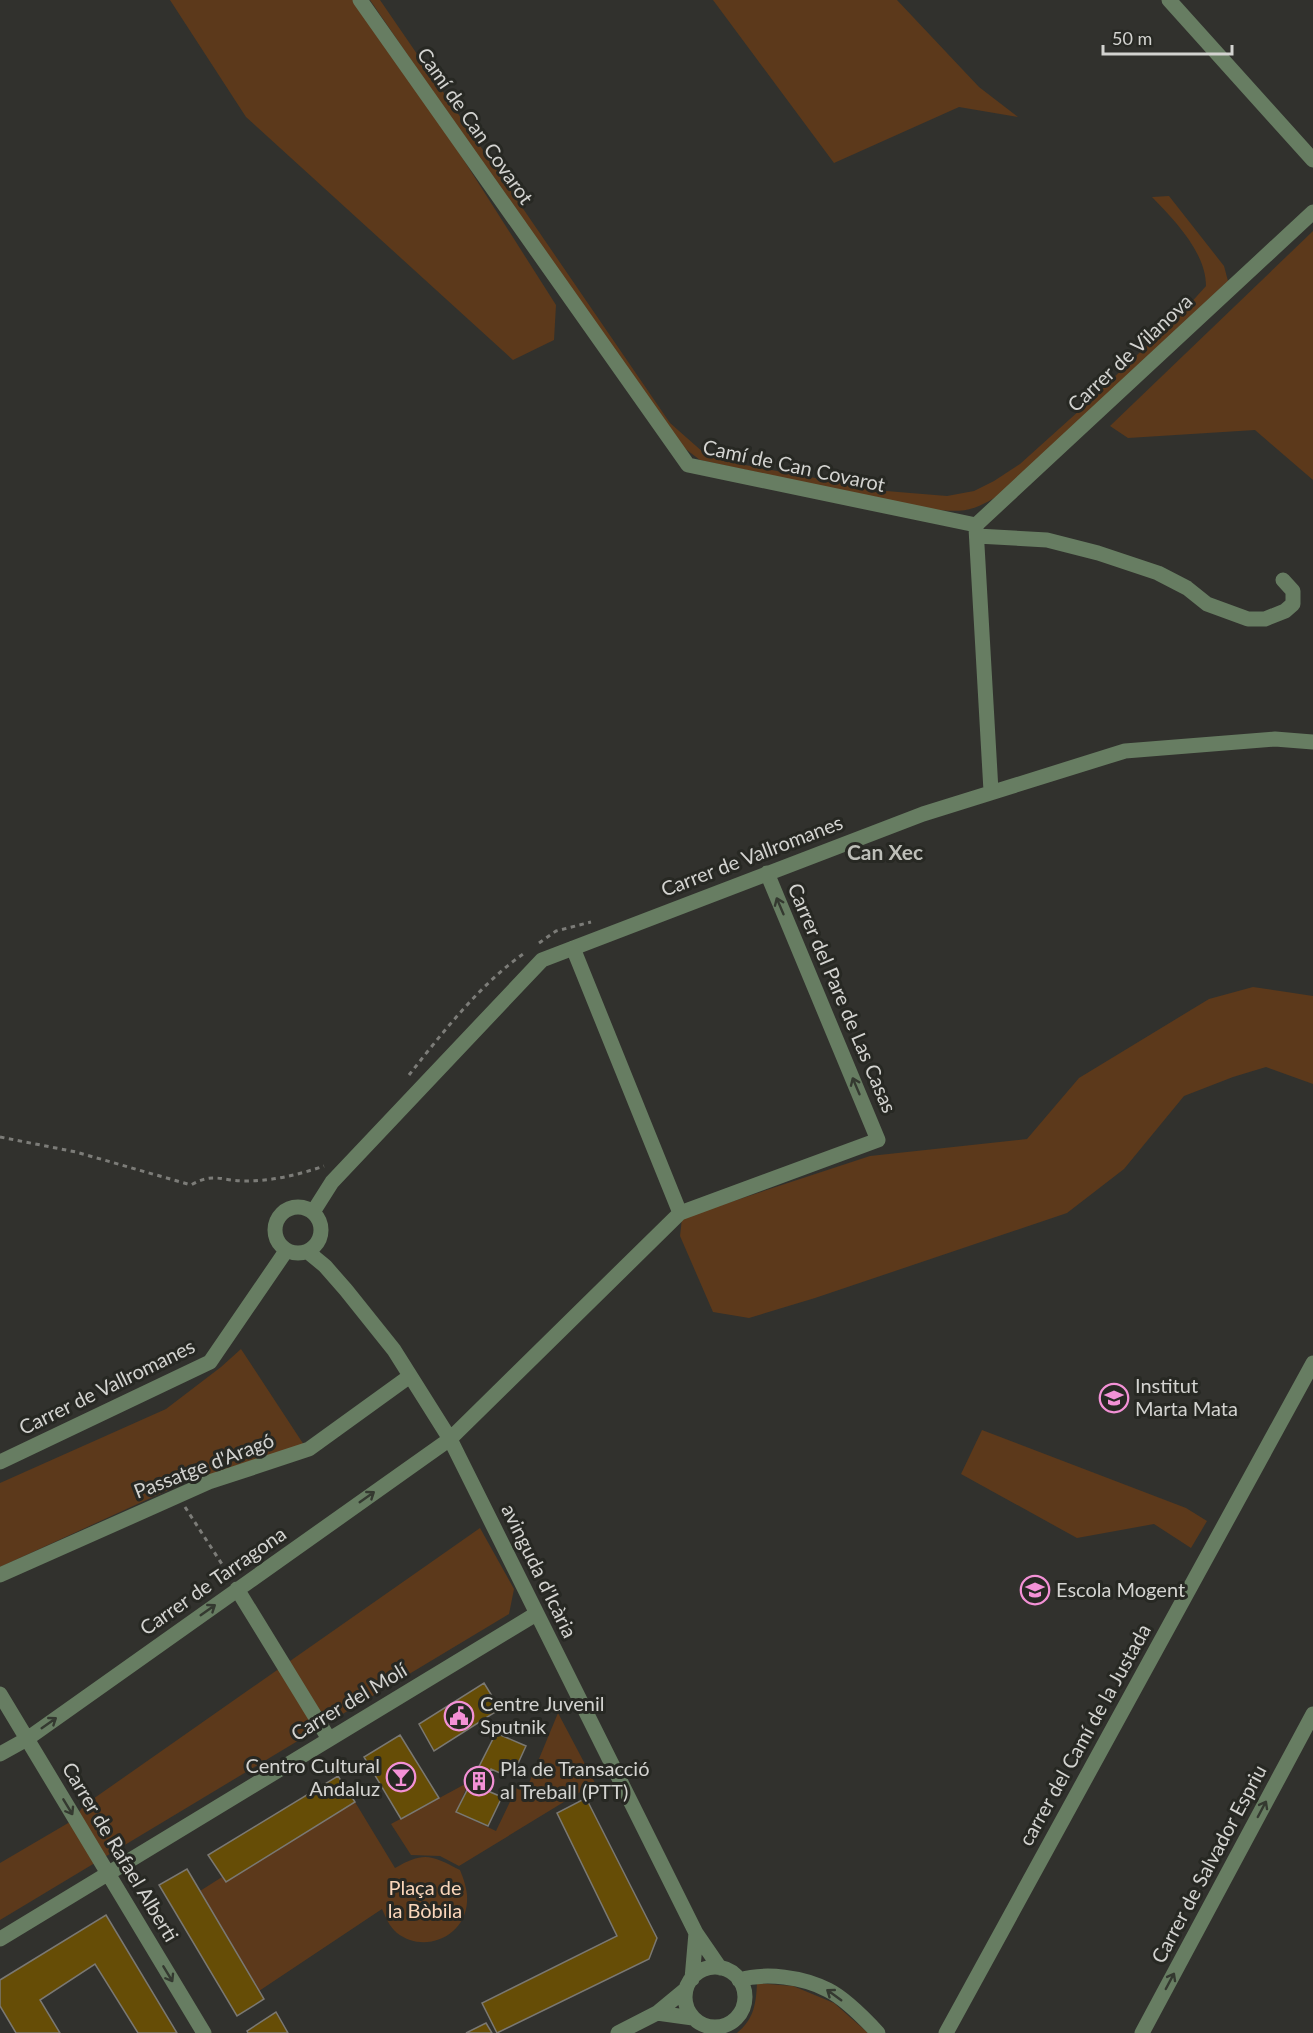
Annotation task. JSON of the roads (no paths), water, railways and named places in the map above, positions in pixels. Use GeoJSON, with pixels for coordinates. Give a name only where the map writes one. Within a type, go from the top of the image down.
{"type":"FeatureCollection","features":[{"type":"Feature","properties":{"kind":"street","name":"Camí de Can Covarot"},"geometry":{"type":"LineString","coordinates":[[360,0],[688,465],[976,531],[1047,540],[1087,550],[1158,573],[1187,588],[1207,604],[1248,619],[1265,619],[1286,611],[1293,604],[1293,591],[1283,580]]}},
{"type":"Feature","properties":{"kind":"street"},"geometry":{"type":"LineString","coordinates":[[1170,0],[1313,160]]}},
{"type":"Feature","properties":{"kind":"street","name":"Carrer de Vilanova"},"geometry":{"type":"LineString","coordinates":[[976,531],[1313,212]]}},
{"type":"Feature","properties":{"kind":"street"},"geometry":{"type":"LineString","coordinates":[[976,531],[991,791]]}},
{"type":"Feature","properties":{"kind":"street","name":"Carrer de Vallromanes"},"geometry":{"type":"LineString","coordinates":[[313,1212],[332,1182],[542,960],[922,814],[1125,751],[1275,739],[1313,742]]}},
{"type":"Feature","properties":{"kind":"street","name":"Carrer del Pare de Las Casas"},"geometry":{"type":"LineString","coordinates":[[681,1213],[878,1140],[767,873]]}},
{"type":"Feature","properties":{"kind":"street"},"geometry":{"type":"LineString","coordinates":[[573,948],[681,1213]]}},
{"type":"Feature","properties":{"kind":"street"},"geometry":{"type":"LineString","coordinates":[[299,1207],[313,1212],[321,1226],[319,1241],[308,1252],[301,1254],[286,1251],[280,1246],[274,1231],[279,1217],[284,1211],[299,1207]]}},
{"type":"Feature","properties":{"kind":"street","name":"Carrer de Tarragona"},"geometry":{"type":"LineString","coordinates":[[0,1754],[27,1738],[450,1439],[681,1213]]}},
{"type":"Feature","properties":{"kind":"street","name":"Carrer de Vallromanes"},"geometry":{"type":"LineString","coordinates":[[0,1462],[210,1362],[286,1251]]}},
{"type":"Feature","properties":{"kind":"street","name":"avinguda d'Icària"},"geometry":{"type":"LineString","coordinates":[[308,1252],[325,1266],[394,1350],[450,1439],[696,1933],[720,1968]]}},
{"type":"Feature","properties":{"kind":"street","name":"carrer del Camí de la Justada"},"geometry":{"type":"LineString","coordinates":[[946,2033],[1313,1363]]}},
{"type":"Feature","properties":{"kind":"street","name":"Passatge d'Aragó"},"geometry":{"type":"LineString","coordinates":[[0,1575],[209,1482],[309,1449],[410,1376]]}},
{"type":"Feature","properties":{"kind":"street"},"geometry":{"type":"LineString","coordinates":[[237,1589],[329,1739]]}},
{"type":"Feature","properties":{"kind":"street","name":"Carrer del Molí"},"geometry":{"type":"LineString","coordinates":[[0,1939],[536,1614]]}},
{"type":"Feature","properties":{"kind":"street","name":"Carrer de Rafael Alberti"},"geometry":{"type":"LineString","coordinates":[[0,1694],[204,2033]]}},
{"type":"Feature","properties":{"kind":"street","name":"Carrer de Salvador Espriu"},"geometry":{"type":"LineString","coordinates":[[1142,2033],[1313,1714]]}},
{"type":"Feature","properties":{"kind":"street"},"geometry":{"type":"LineString","coordinates":[[618,2033],[657,2013],[689,1984],[705,1969],[727,1970],[739,1980],[745,1997],[743,2008],[735,2019],[709,2030],[693,2018],[686,2007],[689,1984],[696,1933]]}},
{"type":"Feature","properties":{"kind":"street"},"geometry":{"type":"LineString","coordinates":[[739,1980],[774,1976],[797,1980],[828,1990],[878,2033]]}},
{"type":"Feature","properties":{"kind":"street"},"geometry":{"type":"LineString","coordinates":[[657,2013],[693,2018]]}},
{"type":"Feature","properties":{"kind":"place","name":"Institut Marta Mata"},"geometry":{"type":"Point","coordinates":[1114,1398]}},
{"type":"Feature","properties":{"kind":"place","name":"Escola Mogent"},"geometry":{"type":"Point","coordinates":[1035,1590]}},
{"type":"Feature","properties":{"kind":"place","name":"Centre Juvenil Sputnik"},"geometry":{"type":"Point","coordinates":[459,1716]}},
{"type":"Feature","properties":{"kind":"place","name":"Centro Cultural Andaluz"},"geometry":{"type":"Point","coordinates":[401,1777]}},
{"type":"Feature","properties":{"kind":"place","name":"Pla de Transacció al Treball (PTT)"},"geometry":{"type":"Point","coordinates":[479,1781]}},
{"type":"Feature","properties":{"kind":"district","name":"Can Xec"},"geometry":{"type":"Point","coordinates":[885,853]}},
{"type":"Feature","properties":{"kind":"park label","name":"Plaça de la Bòbila"},"geometry":{"type":"Point","coordinates":[425,1900]}}]}
